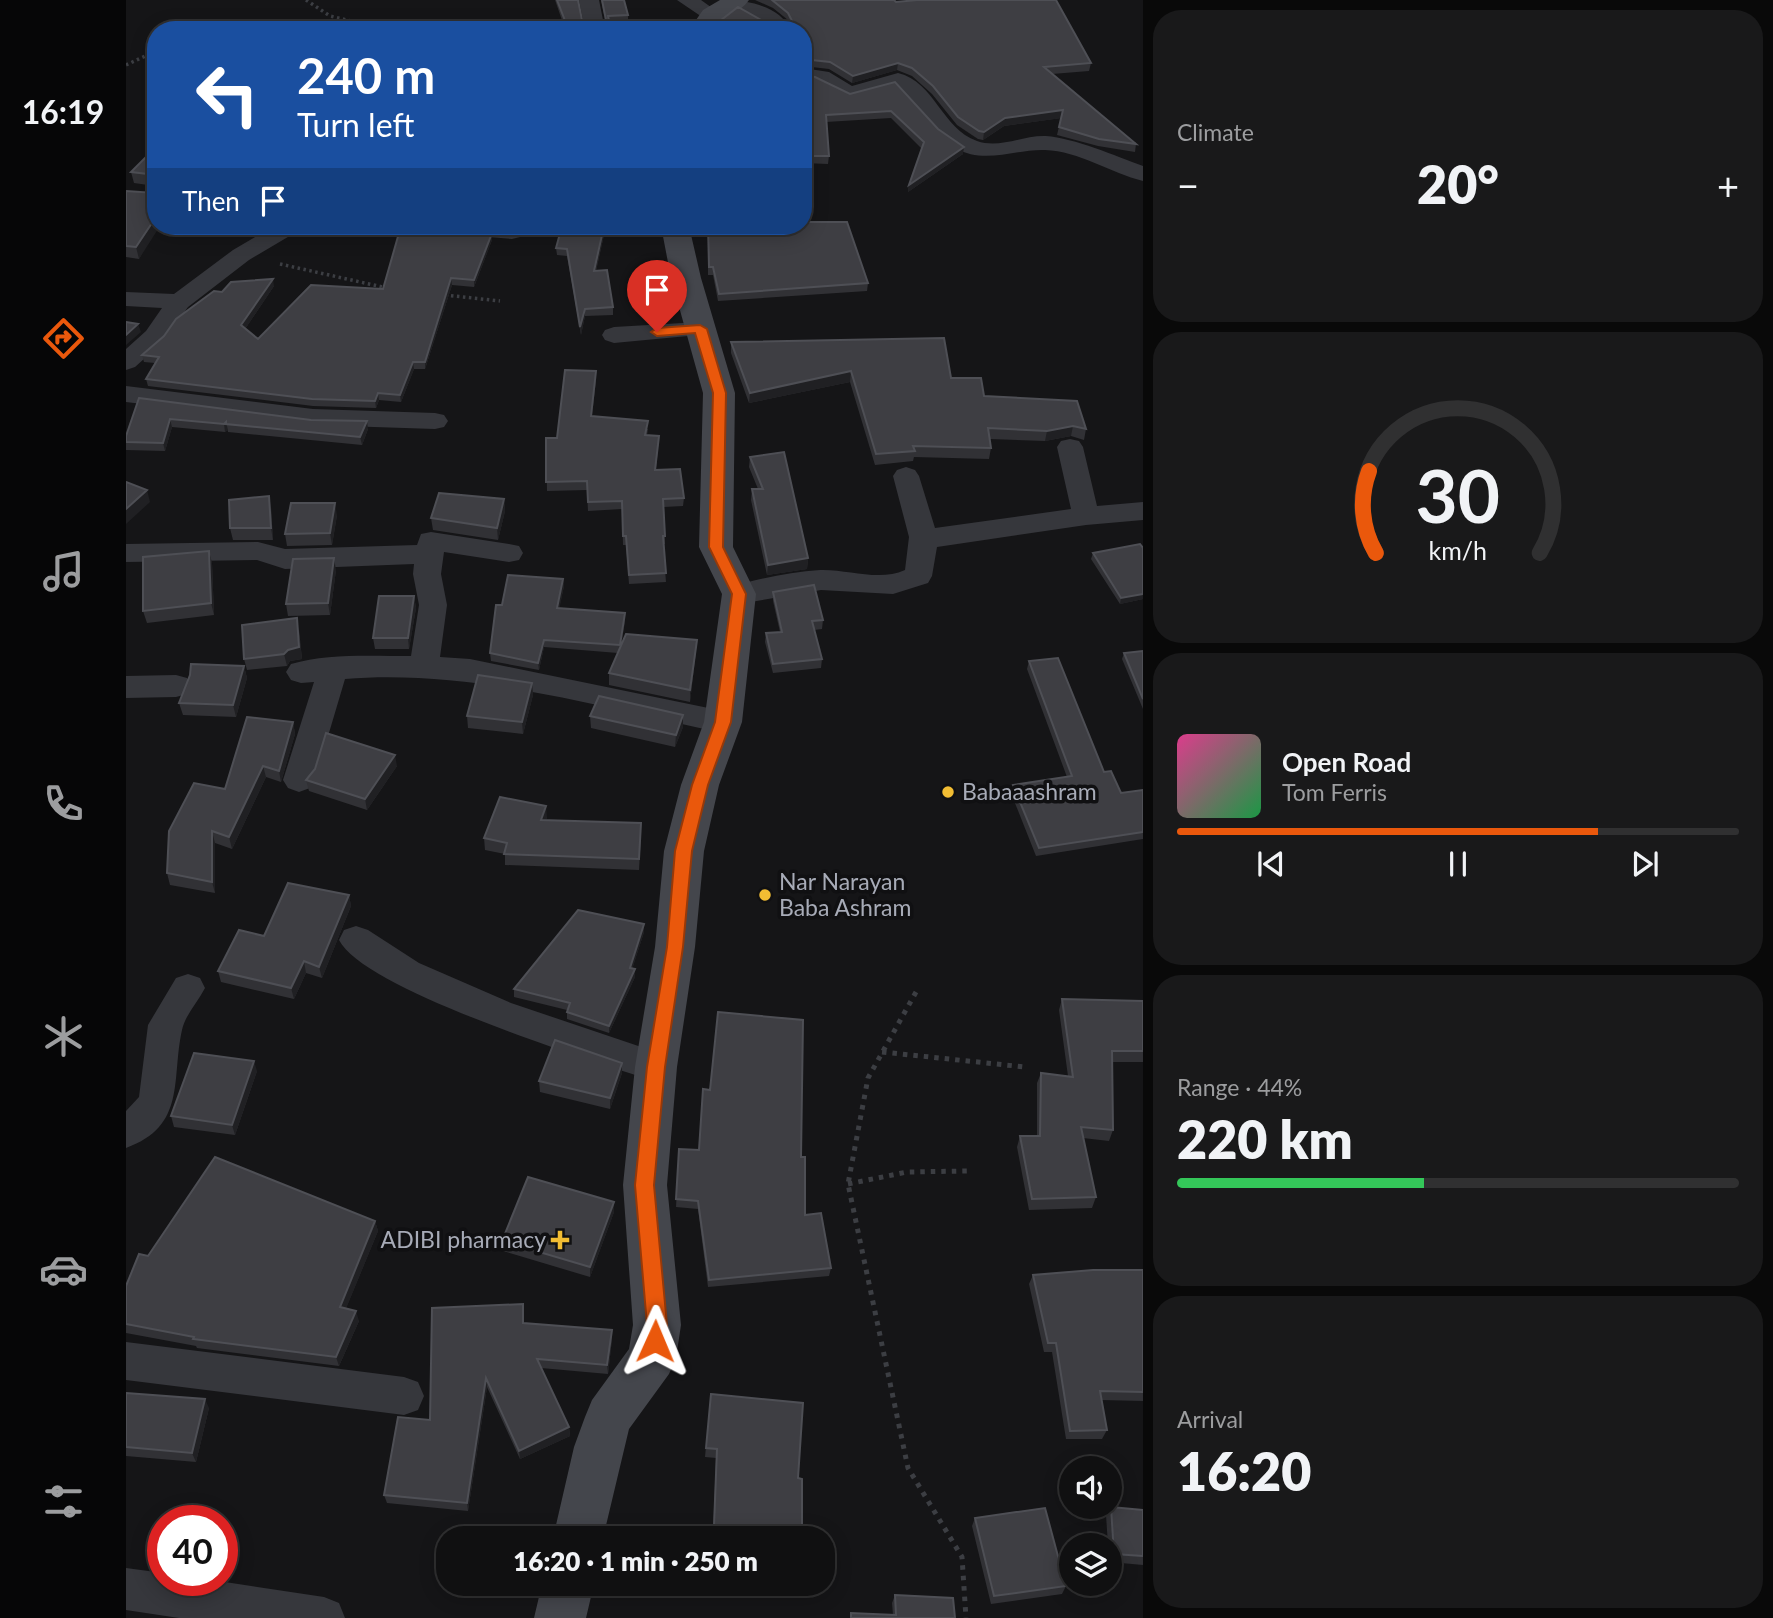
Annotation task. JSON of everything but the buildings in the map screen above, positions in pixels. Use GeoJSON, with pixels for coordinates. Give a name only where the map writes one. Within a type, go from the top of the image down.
{"type":"FeatureCollection","features":[{"type":"Feature","properties":{"kind":"street"},"geometry":{"type":"LineString","coordinates":[[589,0],[593,21]]}},
{"type":"Feature","properties":{"kind":"street"},"geometry":{"type":"LineString","coordinates":[[687,0],[706,21]]}},
{"type":"Feature","properties":{"kind":"street"},"geometry":{"type":"LineString","coordinates":[[708,21],[736,1],[775,21]]}},
{"type":"Feature","properties":{"kind":"street"},"geometry":{"type":"LineString","coordinates":[[812,76],[821,77],[850,93],[898,79],[916,91],[948,132],[962,143],[977,149],[995,150],[1046,143],[1093,155],[1143,174]]}},
{"type":"Feature","properties":{"kind":"street"},"geometry":{"type":"LineString","coordinates":[[126,362],[155,336],[179,302],[241,255],[275,235]]}},
{"type":"Feature","properties":{"kind":"street"},"geometry":{"type":"LineString","coordinates":[[581,1526],[599,1447],[609,1417],[652,1358],[655,1341],[657,1325],[645,1185],[656,1067],[675,947],[684,851],[700,785],[723,722],[739,594],[716,547],[719,393],[677,235]]}},
{"type":"Feature","properties":{"kind":"street"},"geometry":{"type":"LineString","coordinates":[[126,299],[179,302]]}},
{"type":"Feature","properties":{"kind":"street"},"geometry":{"type":"LineString","coordinates":[[614,335],[700,329]]}},
{"type":"Feature","properties":{"kind":"street"},"geometry":{"type":"LineString","coordinates":[[126,394],[313,417],[435,421]]}},
{"type":"Feature","properties":{"kind":"street"},"geometry":{"type":"LineString","coordinates":[[1070,447],[1086,516]]}},
{"type":"Feature","properties":{"kind":"street"},"geometry":{"type":"LineString","coordinates":[[739,594],[822,580],[873,586],[904,584],[918,576],[925,555],[925,539],[906,476]]}},
{"type":"Feature","properties":{"kind":"street"},"geometry":{"type":"LineString","coordinates":[[925,539],[1086,516],[1143,511]]}},
{"type":"Feature","properties":{"kind":"street"},"geometry":{"type":"LineString","coordinates":[[424,667],[433,605],[427,574],[432,541],[509,553]]}},
{"type":"Feature","properties":{"kind":"street"},"geometry":{"type":"LineString","coordinates":[[126,553],[258,551],[285,559],[430,554]]}},
{"type":"Feature","properties":{"kind":"street"},"geometry":{"type":"LineString","coordinates":[[301,672],[424,667],[470,670],[723,722]]}},
{"type":"Feature","properties":{"kind":"street"},"geometry":{"type":"LineString","coordinates":[[299,780],[333,669]]}},
{"type":"Feature","properties":{"kind":"street"},"geometry":{"type":"LineString","coordinates":[[126,687],[176,686]]}},
{"type":"Feature","properties":{"kind":"street"},"geometry":{"type":"LineString","coordinates":[[356,940],[407,973],[500,1014],[656,1067]]}},
{"type":"Feature","properties":{"kind":"street"},"geometry":{"type":"LineString","coordinates":[[126,1132],[138,1124],[160,1094],[164,1029],[188,988]]}},
{"type":"Feature","properties":{"kind":"street"},"geometry":{"type":"LineString","coordinates":[[126,1361],[404,1396]]}},
{"type":"Feature","properties":{"kind":"street"},"geometry":{"type":"LineString","coordinates":[[126,1588],[324,1618]]}},
{"type":"Feature","properties":{"kind":"street"},"geometry":{"type":"LineString","coordinates":[[560,1618],[565,1596]]}},
{"type":"Feature","properties":{"kind":"path"},"geometry":{"type":"LineString","coordinates":[[306,0],[330,16],[352,21]]}},
{"type":"Feature","properties":{"kind":"path"},"geometry":{"type":"LineString","coordinates":[[126,65],[147,55]]}},
{"type":"Feature","properties":{"kind":"path"},"geometry":{"type":"LineString","coordinates":[[241,255],[392,289]]}},
{"type":"Feature","properties":{"kind":"path"},"geometry":{"type":"LineString","coordinates":[[432,293],[500,302]]}},
{"type":"Feature","properties":{"kind":"path"},"geometry":{"type":"LineString","coordinates":[[916,992],[868,1078],[848,1184],[908,1468],[962,1557],[966,1618]]}},
{"type":"Feature","properties":{"kind":"path"},"geometry":{"type":"LineString","coordinates":[[882,1052],[1025,1067]]}},
{"type":"Feature","properties":{"kind":"path"},"geometry":{"type":"LineString","coordinates":[[848,1184],[907,1172],[968,1171]]}},
{"type":"Feature","properties":{"kind":"place","name":"Babaaashram"},"geometry":{"type":"Point","coordinates":[948,792]}},
{"type":"Feature","properties":{"kind":"place","name":"Nar Narayan Baba Ashram"},"geometry":{"type":"Point","coordinates":[765,895]}},
{"type":"Feature","properties":{"kind":"place","name":"ADIBI pharmacy"},"geometry":{"type":"Point","coordinates":[560,1240]}},
{"type":"Feature","properties":{"kind":"route"},"geometry":{"type":"LineString","coordinates":[[655,1341],[657,1325],[645,1185],[656,1067],[675,947],[684,851],[700,785],[723,722],[739,594],[716,547],[719,393],[700,329],[657,332]]}}]}
